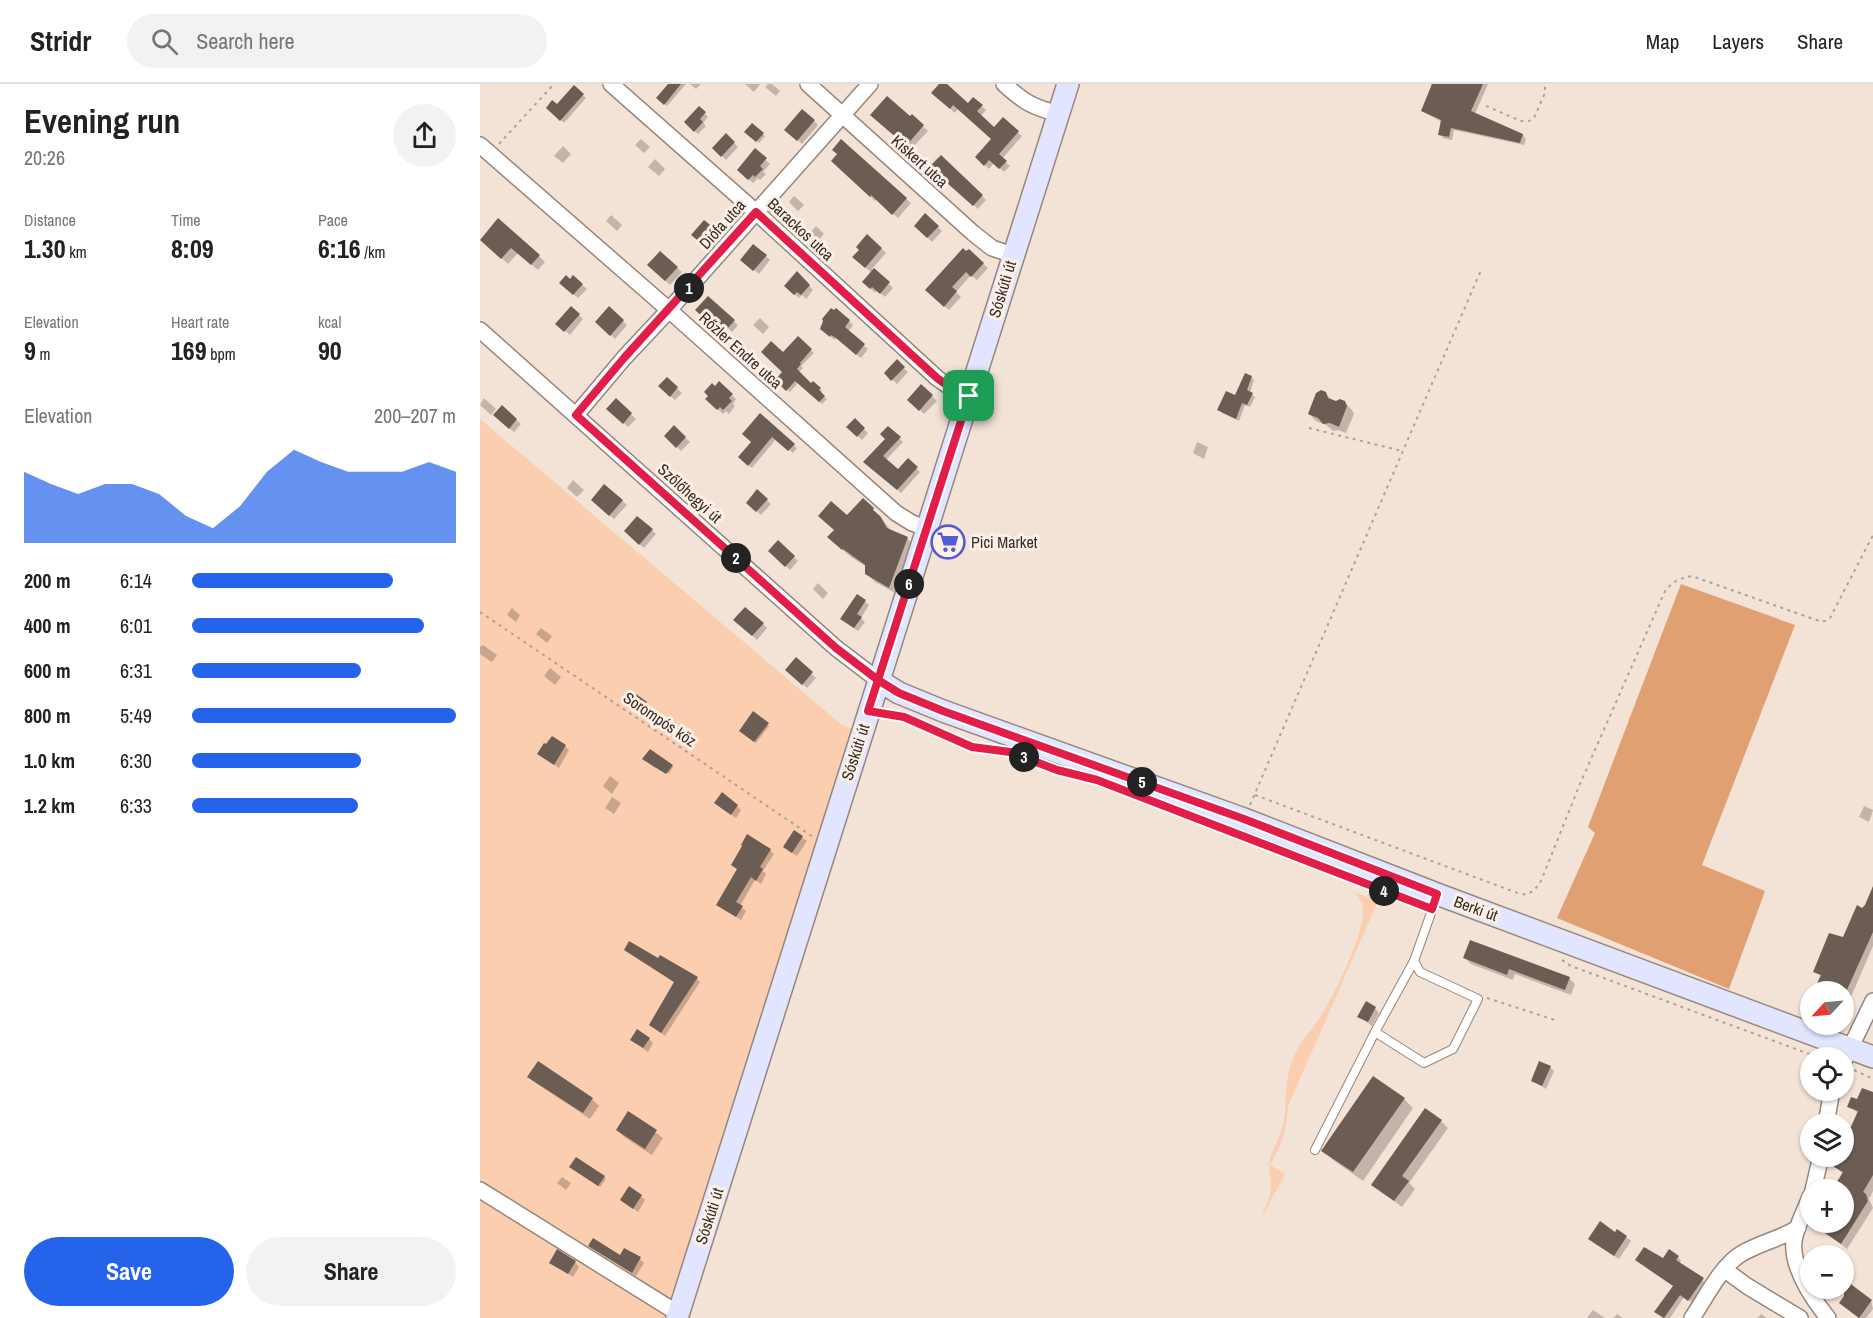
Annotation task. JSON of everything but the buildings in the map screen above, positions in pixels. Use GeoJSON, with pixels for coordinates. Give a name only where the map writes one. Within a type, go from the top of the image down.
{"type":"FeatureCollection","features":[{"type":"Feature","properties":{"kind":"main road","name":"Sóskúti út"},"geometry":{"type":"LineString","coordinates":[[678,1316],[1068,84]]}},
{"type":"Feature","properties":{"kind":"main road","name":"Berki út"},"geometry":{"type":"LineString","coordinates":[[878,680],[899,693],[1019,752],[1244,819],[1818,1047]]}},
{"type":"Feature","properties":{"kind":"main road","name":"Berki út"},"geometry":{"type":"LineString","coordinates":[[1854,1059],[1873,1057]]}},
{"type":"Feature","properties":{"kind":"street","name":"Barackos utca"},"geometry":{"type":"LineString","coordinates":[[611,84],[756,212],[937,378],[951,388],[969,396]]}},
{"type":"Feature","properties":{"kind":"street","name":"Kiskert utca"},"geometry":{"type":"LineString","coordinates":[[808,84],[982,240],[992,248],[1013,255]]}},
{"type":"Feature","properties":{"kind":"street","name":"Diófa utca"},"geometry":{"type":"LineString","coordinates":[[576,415],[624,358],[870,84]]}},
{"type":"Feature","properties":{"kind":"street"},"geometry":{"type":"LineString","coordinates":[[1004,84],[1029,105],[1059,114]]}},
{"type":"Feature","properties":{"kind":"street","name":"Rőzler Endre utca"},"geometry":{"type":"LineString","coordinates":[[485,150],[669,310],[896,513],[926,528]]}},
{"type":"Feature","properties":{"kind":"street","name":"Szőlőhegyi út"},"geometry":{"type":"LineString","coordinates":[[480,330],[836,648],[878,680]]}},
{"type":"Feature","properties":{"kind":"street"},"geometry":{"type":"LineString","coordinates":[[1853,1047],[1873,1001]]}},
{"type":"Feature","properties":{"kind":"street"},"geometry":{"type":"LineString","coordinates":[[480,1191],[678,1316]]}},
{"type":"Feature","properties":{"kind":"street"},"geometry":{"type":"LineString","coordinates":[[1800,1223],[1794,1240],[1794,1254],[1806,1285],[1828,1318]]}},
{"type":"Feature","properties":{"kind":"street"},"geometry":{"type":"LineString","coordinates":[[1692,1318],[1725,1270],[1740,1254],[1783,1238],[1798,1228]]}},
{"type":"Feature","properties":{"kind":"street"},"geometry":{"type":"LineString","coordinates":[[1725,1270],[1800,1318]]}},
{"type":"Feature","properties":{"kind":"lane"},"geometry":{"type":"LineString","coordinates":[[1315,1150],[1414,961],[1437,894]]}},
{"type":"Feature","properties":{"kind":"lane"},"geometry":{"type":"LineString","coordinates":[[1375,1032],[1424,1063],[1453,1049],[1478,999],[1420,972],[1414,961]]}},
{"type":"Feature","properties":{"kind":"path"},"geometry":{"type":"LineString","coordinates":[[485,150],[554,84]]}},
{"type":"Feature","properties":{"kind":"path"},"geometry":{"type":"LineString","coordinates":[[1486,106],[1521,121],[1529,121],[1534,118],[1545,93],[1545,84]]}},
{"type":"Feature","properties":{"kind":"path"},"geometry":{"type":"LineString","coordinates":[[1244,819],[1482,268]]}},
{"type":"Feature","properties":{"kind":"path"},"geometry":{"type":"LineString","coordinates":[[1309,428],[1402,451]]}},
{"type":"Feature","properties":{"kind":"path"},"geometry":{"type":"LineString","coordinates":[[1254,795],[1527,895],[1533,892],[1541,881],[1599,741],[1665,591],[1671,584],[1681,578],[1692,576],[1819,621],[1825,621],[1830,618],[1873,535]]}},
{"type":"Feature","properties":{"kind":"path","name":"Sorompós köz"},"geometry":{"type":"LineString","coordinates":[[480,612],[826,845]]}},
{"type":"Feature","properties":{"kind":"path"},"geometry":{"type":"LineString","coordinates":[[868,711],[904,717],[972,747],[1019,752]]}},
{"type":"Feature","properties":{"kind":"path"},"geometry":{"type":"LineString","coordinates":[[1562,960],[1653,997],[1800,1051]]}},
{"type":"Feature","properties":{"kind":"path"},"geometry":{"type":"LineString","coordinates":[[1478,999],[1487,998],[1555,1020]]}},
{"type":"Feature","properties":{"kind":"path"},"geometry":{"type":"LineString","coordinates":[[1854,1064],[1873,1079]]}},
{"type":"Feature","properties":{"kind":"shaded area"},"geometry":{"type":"Polygon","coordinates":[[[480,419],[842,725],[867,734],[684,1318],[480,1318],[480,419]]]}},
{"type":"Feature","properties":{"kind":"shaded area"},"geometry":{"type":"Polygon","coordinates":[[[1681,584],[1795,625],[1702,865],[1765,891],[1729,989],[1557,918],[1595,833],[1588,827],[1681,584]]]}},
{"type":"Feature","properties":{"kind":"shaded area"},"geometry":{"type":"Polygon","coordinates":[[[1354,892],[1378,901],[1288,1106],[1283,1137],[1270,1165],[1285,1174],[1262,1217],[1270,1194],[1269,1169],[1270,1159],[1283,1125],[1292,1061],[1300,1044],[1331,999],[1359,933],[1363,906],[1354,892]]]}},
{"type":"Feature","properties":{"kind":"place","name":"Pici Market"},"geometry":{"type":"Point","coordinates":[948,542]}},
{"type":"Feature","properties":{"kind":"route"},"geometry":{"type":"LineString","coordinates":[[969,396],[878,680],[899,693],[943,711],[1244,819],[1437,894],[1432,909],[1097,780],[1057,770],[1010,752],[994,748],[972,747],[904,717],[868,711],[878,680],[836,648],[576,415],[624,358],[756,212],[937,378],[951,388],[969,396]]}}]}
